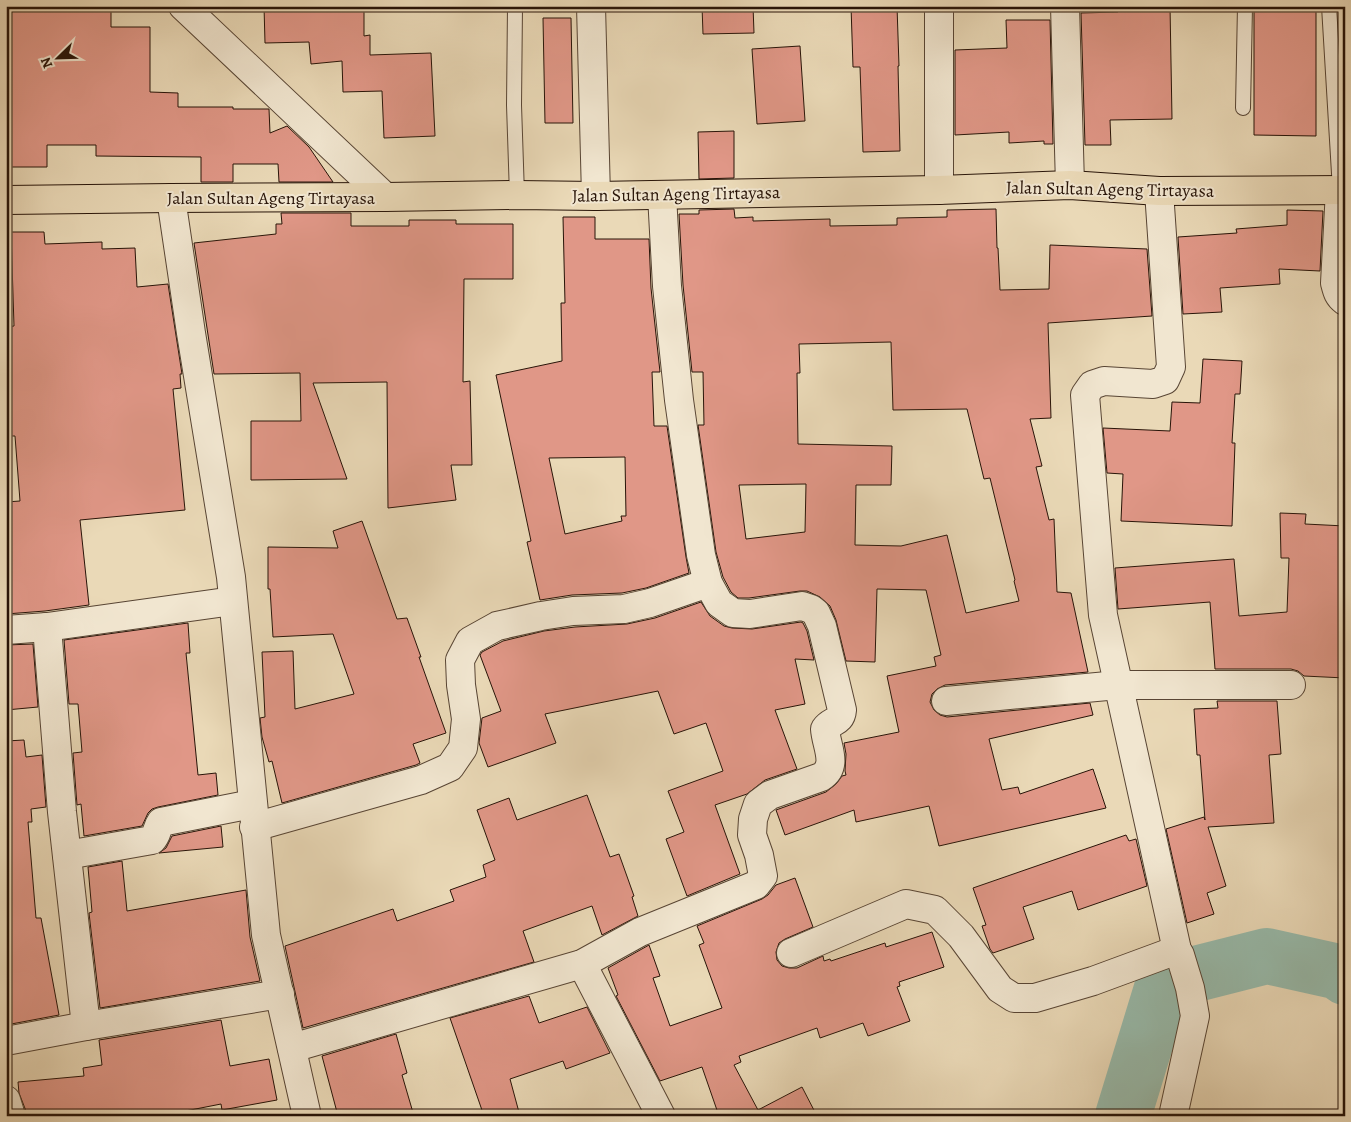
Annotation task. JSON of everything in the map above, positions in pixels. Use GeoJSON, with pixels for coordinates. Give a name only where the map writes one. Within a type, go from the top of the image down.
{"type":"FeatureCollection","features":[{"type":"Feature","properties":{"kind":"main road","name":"Jalan Sultan Ageng Tirtayasa"},"geometry":{"type":"LineString","coordinates":[[6,200],[517,195],[596,196],[939,190],[1070,185],[1159,191],[1342,190]]}},
{"type":"Feature","properties":{"kind":"street"},"geometry":{"type":"LineString","coordinates":[[183,6],[385,197]]}},
{"type":"Feature","properties":{"kind":"street"},"geometry":{"type":"LineString","coordinates":[[591,6],[596,196]]}},
{"type":"Feature","properties":{"kind":"street"},"geometry":{"type":"LineString","coordinates":[[939,6],[939,190]]}},
{"type":"Feature","properties":{"kind":"street"},"geometry":{"type":"LineString","coordinates":[[1065,6],[1070,185]]}},
{"type":"Feature","properties":{"kind":"street"},"geometry":{"type":"LineString","coordinates":[[1342,190],[1335,283],[1340,298],[1345,301]]}},
{"type":"Feature","properties":{"kind":"street"},"geometry":{"type":"LineString","coordinates":[[1159,191],[1170,367],[1165,380],[1154,384],[1104,381],[1092,384],[1085,395],[1103,615],[1195,1016],[1173,1116]]}},
{"type":"Feature","properties":{"kind":"street"},"geometry":{"type":"LineString","coordinates":[[292,1048],[582,964],[640,932],[756,885],[763,876],[759,855],[752,836],[753,819],[758,804],[770,794],[827,774],[830,768],[830,755],[825,730],[828,724],[839,720],[842,716],[842,710],[822,626],[816,613],[802,606],[750,614],[732,613],[719,603],[708,583],[701,555],[679,400],[667,286],[662,195]]}},
{"type":"Feature","properties":{"kind":"street"},"geometry":{"type":"LineString","coordinates":[[171,198],[231,577],[266,935],[307,1116]]}},
{"type":"Feature","properties":{"kind":"street"},"geometry":{"type":"LineString","coordinates":[[67,855],[152,840],[156,836],[161,822],[253,816],[421,780],[450,766],[463,748],[466,719],[461,685],[460,660],[470,641],[497,626],[573,611],[624,609],[650,603],[708,583]]}},
{"type":"Feature","properties":{"kind":"street"},"geometry":{"type":"LineString","coordinates":[[6,630],[47,627],[232,601]]}},
{"type":"Feature","properties":{"kind":"street"},"geometry":{"type":"LineString","coordinates":[[47,627],[60,786],[86,1026]]}},
{"type":"Feature","properties":{"kind":"street"},"geometry":{"type":"LineString","coordinates":[[946,700],[1118,685],[1291,685]]}},
{"type":"Feature","properties":{"kind":"street"},"geometry":{"type":"LineString","coordinates":[[791,953],[906,904],[935,910],[961,936],[1000,989],[1014,998],[1035,998],[1179,952]]}},
{"type":"Feature","properties":{"kind":"street"},"geometry":{"type":"LineString","coordinates":[[582,964],[661,1116]]}},
{"type":"Feature","properties":{"kind":"street"},"geometry":{"type":"LineString","coordinates":[[6,1041],[280,994]]}},
{"type":"Feature","properties":{"kind":"street"},"geometry":{"type":"LineString","coordinates":[[6,1100],[11,1116]]}},
{"type":"Feature","properties":{"kind":"lane"},"geometry":{"type":"LineString","coordinates":[[515,6],[514,105],[517,195]]}},
{"type":"Feature","properties":{"kind":"lane"},"geometry":{"type":"LineString","coordinates":[[1243,108],[1244,6]]}},
{"type":"Feature","properties":{"kind":"lane"},"geometry":{"type":"LineString","coordinates":[[1328,6],[1342,190]]}},
{"type":"Feature","properties":{"kind":"building"},"geometry":{"type":"Polygon","coordinates":[[[6,6],[111,7],[111,27],[150,27],[150,92],[178,93],[178,107],[269,109],[270,133],[287,126],[309,147],[333,182],[279,182],[278,164],[233,164],[233,182],[201,182],[201,157],[96,156],[96,145],[47,145],[47,167],[6,167],[6,6]]]}},
{"type":"Feature","properties":{"kind":"building"},"geometry":{"type":"Polygon","coordinates":[[[264,6],[364,6],[364,36],[370,35],[370,55],[431,53],[435,136],[384,138],[382,91],[343,92],[342,61],[311,64],[309,42],[265,43],[264,6]]]}},
{"type":"Feature","properties":{"kind":"building"},"geometry":{"type":"Polygon","coordinates":[[[702,6],[753,6],[754,33],[703,34],[702,6]]]}},
{"type":"Feature","properties":{"kind":"building"},"geometry":{"type":"Polygon","coordinates":[[[851,6],[897,6],[900,151],[863,152],[860,67],[853,67],[851,6]]]}},
{"type":"Feature","properties":{"kind":"building"},"geometry":{"type":"Polygon","coordinates":[[[1118,6],[1170,6],[1172,119],[1110,120],[1111,145],[1085,145],[1081,13],[1118,12],[1118,6]]]}},
{"type":"Feature","properties":{"kind":"building"},"geometry":{"type":"Polygon","coordinates":[[[1254,6],[1316,6],[1316,136],[1254,135],[1254,6]]]}},
{"type":"Feature","properties":{"kind":"building"},"geometry":{"type":"Polygon","coordinates":[[[543,18],[571,18],[573,123],[545,123],[543,18]]]}},
{"type":"Feature","properties":{"kind":"building"},"geometry":{"type":"Polygon","coordinates":[[[1006,20],[1050,20],[1053,144],[1044,144],[1044,141],[1009,143],[1009,132],[955,135],[955,50],[1007,48],[1006,20]]]}},
{"type":"Feature","properties":{"kind":"building"},"geometry":{"type":"Polygon","coordinates":[[[800,46],[805,121],[757,124],[752,49],[800,46]]]}},
{"type":"Feature","properties":{"kind":"building"},"geometry":{"type":"Polygon","coordinates":[[[734,131],[734,178],[699,179],[698,132],[734,131]]]}},
{"type":"Feature","properties":{"kind":"building"},"geometry":{"type":"Polygon","coordinates":[[[734,209],[735,218],[753,217],[753,221],[830,219],[830,226],[897,225],[897,218],[947,217],[947,210],[996,209],[1000,290],[1049,289],[1050,245],[1147,249],[1152,316],[1048,323],[1051,418],[1030,419],[1042,466],[1036,467],[1049,520],[1054,519],[1057,592],[1071,593],[1088,672],[945,685],[932,694],[930,702],[934,710],[940,715],[947,717],[1090,703],[1093,715],[989,739],[1002,790],[1018,787],[1020,794],[1093,769],[1106,808],[939,846],[929,806],[856,822],[854,810],[785,835],[776,810],[826,792],[842,776],[846,775],[844,743],[899,732],[887,676],[936,666],[934,657],[941,655],[926,590],[877,589],[875,662],[846,661],[836,620],[830,606],[820,597],[807,591],[800,591],[738,598],[731,592],[723,577],[716,552],[698,425],[704,425],[703,372],[692,372],[683,285],[679,214],[699,214],[699,210],[734,209]],[[891,342],[799,344],[800,373],[797,373],[798,444],[892,446],[891,485],[856,485],[855,545],[901,546],[947,535],[966,613],[1019,601],[990,478],[984,479],[967,409],[893,410],[891,342]],[[806,484],[739,485],[746,539],[805,532],[806,484]]]}},
{"type":"Feature","properties":{"kind":"building"},"geometry":{"type":"Polygon","coordinates":[[[1287,210],[1323,211],[1320,271],[1279,269],[1280,284],[1220,288],[1222,312],[1183,314],[1178,237],[1237,233],[1236,229],[1287,225],[1287,210]]]}},
{"type":"Feature","properties":{"kind":"building"},"geometry":{"type":"Polygon","coordinates":[[[281,213],[351,213],[351,226],[409,226],[409,220],[456,220],[456,224],[513,224],[513,279],[464,279],[463,382],[470,381],[472,465],[451,465],[456,500],[388,508],[387,382],[313,383],[347,479],[251,480],[251,421],[301,421],[300,373],[214,374],[194,243],[276,234],[276,224],[282,224],[281,213]]]}},
{"type":"Feature","properties":{"kind":"building"},"geometry":{"type":"Polygon","coordinates":[[[563,217],[595,217],[595,239],[649,239],[651,288],[660,372],[652,372],[654,426],[667,426],[689,573],[646,588],[622,593],[572,595],[540,600],[527,542],[531,541],[496,375],[562,361],[561,303],[565,303],[563,217]],[[625,457],[549,458],[565,534],[622,521],[621,516],[626,516],[625,457]]]}},
{"type":"Feature","properties":{"kind":"building"},"geometry":{"type":"Polygon","coordinates":[[[11,232],[44,232],[45,244],[102,242],[102,249],[135,248],[137,287],[168,284],[182,374],[180,374],[181,388],[173,389],[185,510],[80,520],[89,605],[6,614],[6,502],[20,501],[15,436],[8,436],[6,421],[6,327],[14,326],[11,232]]]}},
{"type":"Feature","properties":{"kind":"building"},"geometry":{"type":"Polygon","coordinates":[[[1203,359],[1242,361],[1240,394],[1235,394],[1232,443],[1235,443],[1232,526],[1121,521],[1123,474],[1107,473],[1103,428],[1170,431],[1172,402],[1200,403],[1203,359]]]}},
{"type":"Feature","properties":{"kind":"building"},"geometry":{"type":"Polygon","coordinates":[[[1280,513],[1306,514],[1305,524],[1345,526],[1345,678],[1304,676],[1298,671],[1291,669],[1215,669],[1210,602],[1118,609],[1115,568],[1234,559],[1239,616],[1287,612],[1289,558],[1281,558],[1280,513]]]}},
{"type":"Feature","properties":{"kind":"building"},"geometry":{"type":"Polygon","coordinates":[[[362,521],[397,619],[407,618],[446,733],[413,744],[420,763],[416,765],[282,803],[272,761],[269,762],[262,737],[260,718],[265,717],[262,652],[293,651],[295,709],[354,694],[333,634],[273,637],[270,589],[268,589],[268,547],[338,548],[333,531],[362,521]]]}},
{"type":"Feature","properties":{"kind":"building"},"geometry":{"type":"Polygon","coordinates":[[[701,602],[710,616],[724,626],[732,628],[752,629],[803,623],[807,631],[814,660],[795,659],[805,704],[775,710],[797,769],[765,780],[747,794],[715,805],[740,874],[687,896],[666,839],[684,832],[668,791],[723,771],[706,723],[674,734],[658,691],[545,714],[556,743],[488,767],[479,743],[482,718],[501,711],[480,655],[482,652],[503,641],[544,631],[627,624],[655,618],[701,602]]]}},
{"type":"Feature","properties":{"kind":"building"},"geometry":{"type":"Polygon","coordinates":[[[188,623],[190,653],[186,653],[198,775],[216,773],[218,795],[152,809],[142,826],[84,836],[81,804],[77,805],[73,753],[82,752],[78,704],[69,704],[64,640],[188,623]]]}},
{"type":"Feature","properties":{"kind":"building"},"geometry":{"type":"Polygon","coordinates":[[[33,644],[38,707],[6,710],[6,645],[33,644]]]}},
{"type":"Feature","properties":{"kind":"building"},"geometry":{"type":"Polygon","coordinates":[[[1217,701],[1277,701],[1281,754],[1269,755],[1274,823],[1208,827],[1226,886],[1207,893],[1214,914],[1187,923],[1166,829],[1204,817],[1205,820],[1200,755],[1197,755],[1194,709],[1218,708],[1217,701]]]}},
{"type":"Feature","properties":{"kind":"building"},"geometry":{"type":"Polygon","coordinates":[[[24,740],[26,757],[42,755],[46,807],[31,809],[32,822],[28,822],[36,918],[41,918],[59,1015],[6,1025],[6,741],[24,740]]]}},
{"type":"Feature","properties":{"kind":"building"},"geometry":{"type":"Polygon","coordinates":[[[587,795],[610,857],[619,854],[634,896],[632,897],[638,916],[602,935],[592,906],[523,931],[534,962],[303,1028],[285,946],[393,909],[397,921],[454,901],[450,890],[486,877],[483,865],[495,860],[477,810],[509,798],[517,820],[587,795]]]}},
{"type":"Feature","properties":{"kind":"building"},"geometry":{"type":"Polygon","coordinates":[[[221,826],[223,847],[159,853],[166,848],[172,836],[221,826]]]}},
{"type":"Feature","properties":{"kind":"building"},"geometry":{"type":"Polygon","coordinates":[[[1126,835],[1129,841],[1136,839],[1147,886],[1078,910],[1072,891],[1023,907],[1034,939],[993,953],[982,926],[986,925],[973,888],[1126,835]]]}},
{"type":"Feature","properties":{"kind":"building"},"geometry":{"type":"Polygon","coordinates":[[[122,861],[127,911],[246,890],[250,937],[260,981],[100,1008],[89,913],[92,912],[88,867],[122,861]]]}},
{"type":"Feature","properties":{"kind":"building"},"geometry":{"type":"Polygon","coordinates":[[[795,878],[813,927],[779,943],[776,952],[777,960],[782,966],[797,968],[823,956],[824,961],[830,959],[831,961],[885,943],[886,947],[932,932],[944,967],[899,982],[900,986],[897,987],[910,1021],[868,1036],[863,1023],[820,1038],[817,1028],[739,1056],[741,1062],[734,1065],[758,1110],[802,1087],[817,1116],[719,1116],[702,1067],[660,1081],[616,996],[618,995],[608,968],[649,945],[660,976],[653,978],[670,1026],[722,1008],[699,945],[704,943],[697,926],[762,899],[776,885],[795,878]]]}},
{"type":"Feature","properties":{"kind":"building"},"geometry":{"type":"Polygon","coordinates":[[[529,996],[539,1023],[587,1007],[610,1053],[566,1069],[563,1061],[510,1079],[520,1116],[484,1116],[450,1018],[529,996]]]}},
{"type":"Feature","properties":{"kind":"building"},"geometry":{"type":"Polygon","coordinates":[[[221,1020],[230,1066],[269,1059],[277,1100],[222,1110],[221,1104],[160,1116],[26,1116],[19,1093],[18,1082],[84,1076],[83,1068],[102,1065],[99,1040],[221,1020]]]}},
{"type":"Feature","properties":{"kind":"building"},"geometry":{"type":"Polygon","coordinates":[[[396,1034],[407,1073],[402,1075],[414,1116],[338,1116],[322,1056],[396,1034]]]}},
{"type":"Feature","properties":{"kind":"waterway"},"geometry":{"type":"LineString","coordinates":[[1123,1116],[1164,982],[1267,956],[1339,972],[1345,977]]}}]}
